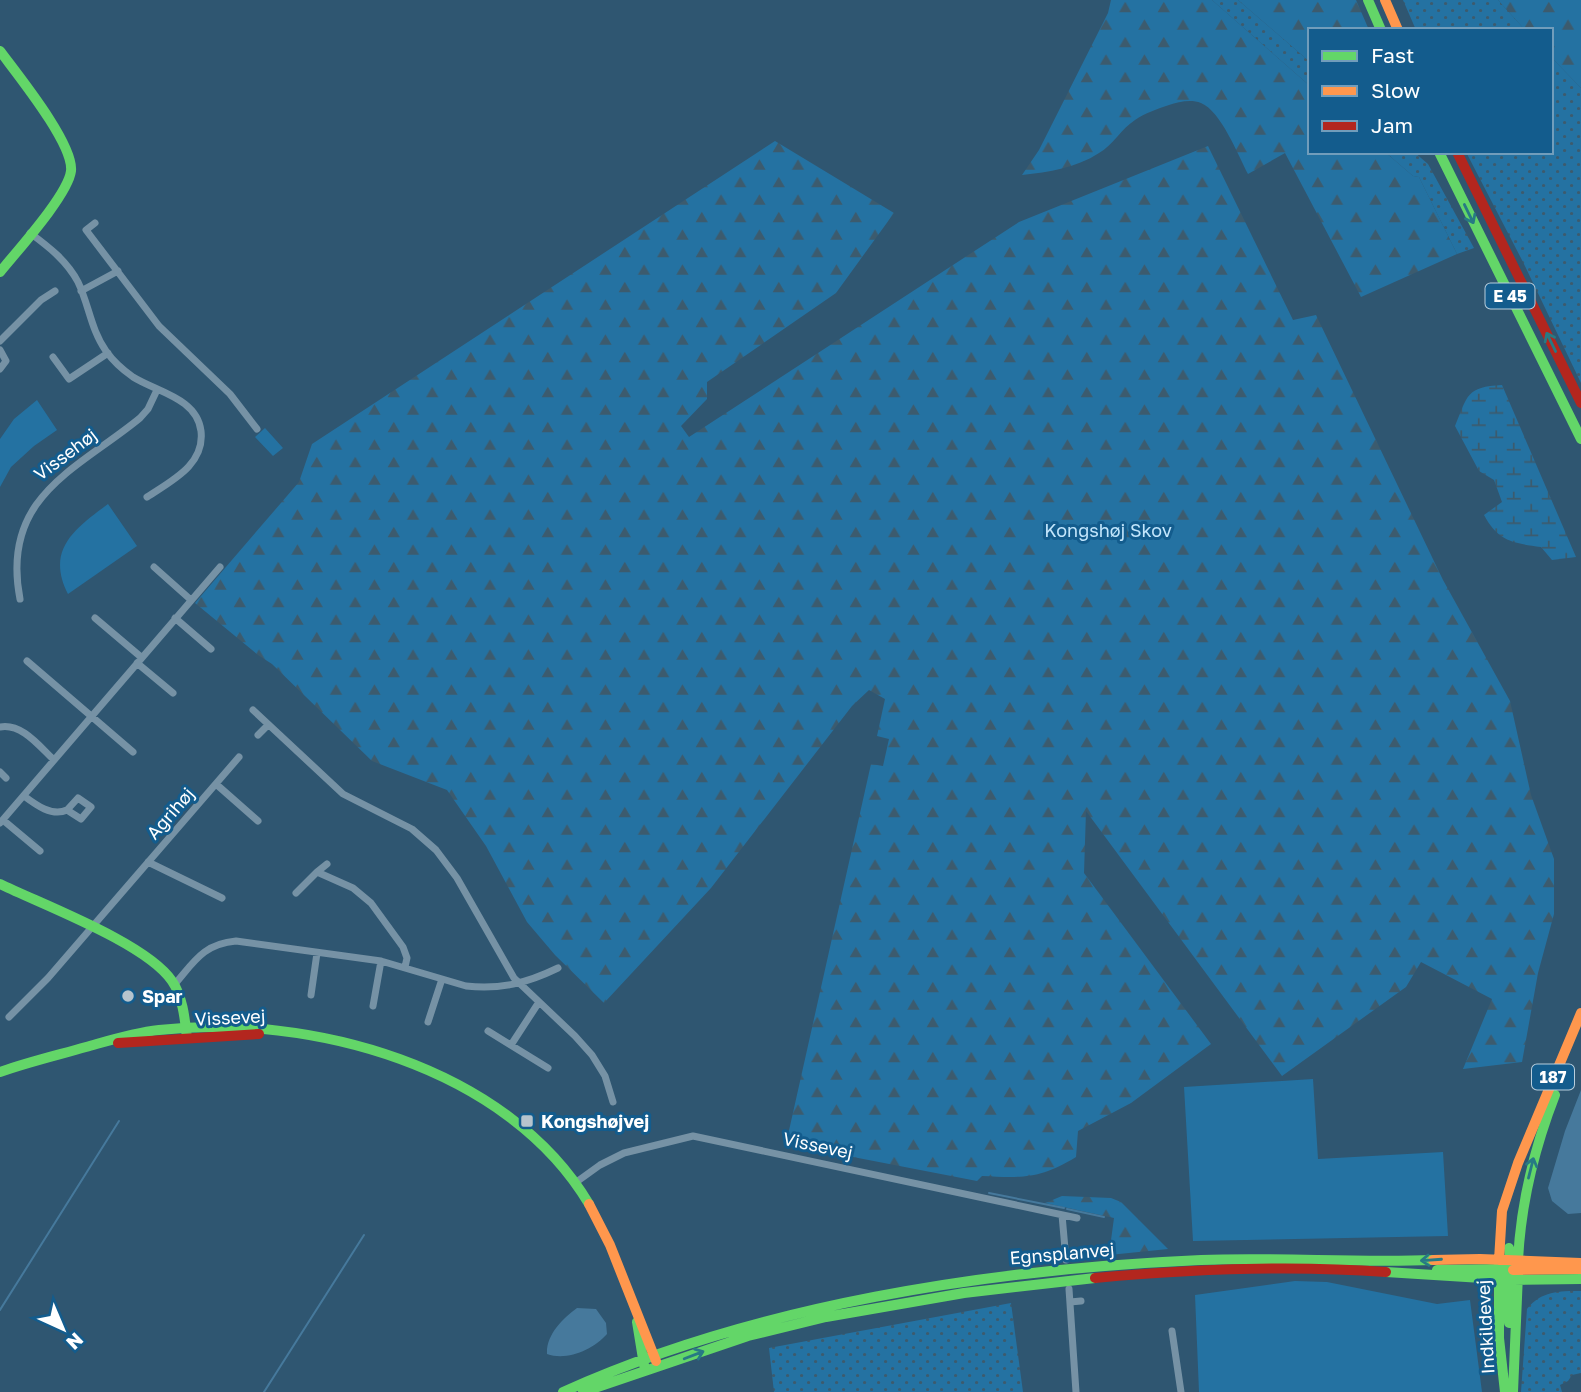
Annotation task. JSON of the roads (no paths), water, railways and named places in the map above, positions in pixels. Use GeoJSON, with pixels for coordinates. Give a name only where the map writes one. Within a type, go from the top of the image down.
{"type":"FeatureCollection","features":[{"type":"Feature","properties":{"kind":"main road"},"geometry":{"type":"LineString","coordinates":[[1368,0],[1380,28]]}},
{"type":"Feature","properties":{"kind":"main road"},"geometry":{"type":"LineString","coordinates":[[1385,0],[1397,28]]}},
{"type":"Feature","properties":{"kind":"main road"},"geometry":{"type":"LineString","coordinates":[[1395,0],[1406,28]]}},
{"type":"Feature","properties":{"kind":"main road"},"geometry":{"type":"LineString","coordinates":[[0,51],[59,137],[72,166],[67,184],[0,272]]}},
{"type":"Feature","properties":{"kind":"main road","name":"E 45"},"geometry":{"type":"LineString","coordinates":[[1440,154],[1581,439]]}},
{"type":"Feature","properties":{"kind":"main road","name":"E 45"},"geometry":{"type":"LineString","coordinates":[[1458,154],[1581,403]]}},
{"type":"Feature","properties":{"kind":"main road","name":"Vissevej"},"geometry":{"type":"LineString","coordinates":[[2,888],[150,959],[174,985],[181,1001],[186,1033],[283,1032],[327,1039],[379,1052],[455,1082],[505,1112],[540,1142],[575,1183],[604,1231],[647,1336],[647,1363]]}},
{"type":"Feature","properties":{"kind":"main road","name":"187"},"geometry":{"type":"LineString","coordinates":[[1509,1270],[1502,1212],[1518,1163],[1581,1013]]}},
{"type":"Feature","properties":{"kind":"main road"},"geometry":{"type":"LineString","coordinates":[[0,1072],[116,1037],[186,1033]]}},
{"type":"Feature","properties":{"kind":"main road","name":"187"},"geometry":{"type":"LineString","coordinates":[[1509,1270],[1530,1170],[1553,1098],[1581,1034]]}},
{"type":"Feature","properties":{"kind":"main road","name":"Egnsplanvej"},"geometry":{"type":"LineString","coordinates":[[583,1392],[720,1334],[899,1292],[1067,1269],[1202,1259],[1509,1270],[1581,1279]]}},
{"type":"Feature","properties":{"kind":"main road","name":"Egnsplanvej"},"geometry":{"type":"LineString","coordinates":[[563,1392],[605,1373],[647,1363],[658,1367],[756,1334],[846,1312],[1003,1286],[1200,1270],[1315,1269],[1415,1272],[1451,1277],[1581,1263]]}},
{"type":"Feature","properties":{"kind":"main road"},"geometry":{"type":"LineString","coordinates":[[1509,1270],[1581,1269]]}},
{"type":"Feature","properties":{"kind":"main road","name":"Indkildevej"},"geometry":{"type":"LineString","coordinates":[[1509,1270],[1514,1357],[1513,1392]]}},
{"type":"Feature","properties":{"kind":"main road","name":"Indkildevej"},"geometry":{"type":"LineString","coordinates":[[1505,1392],[1499,1338],[1509,1270]]}},
{"type":"Feature","properties":{"kind":"main road","name":"Vissevej"},"geometry":{"type":"LineString","coordinates":[[637,1316],[638,1338],[647,1363]]}},
{"type":"Feature","properties":{"kind":"main road"},"geometry":{"type":"LineString","coordinates":[[647,1336],[660,1345],[720,1334]]}},
{"type":"Feature","properties":{"kind":"street"},"geometry":{"type":"LineString","coordinates":[[95,223],[86,230],[159,326],[230,394],[257,429]]}},
{"type":"Feature","properties":{"kind":"street"},"geometry":{"type":"LineString","coordinates":[[30,233],[60,257],[69,269],[81,290],[96,335],[108,354],[125,372],[178,399],[193,412],[200,426],[201,445],[188,468],[147,497]]}},
{"type":"Feature","properties":{"kind":"street"},"geometry":{"type":"LineString","coordinates":[[81,290],[118,271]]}},
{"type":"Feature","properties":{"kind":"street"},"geometry":{"type":"LineString","coordinates":[[0,341],[7,331],[31,312],[41,300],[55,291]]}},
{"type":"Feature","properties":{"kind":"street"},"geometry":{"type":"LineString","coordinates":[[0,350],[6,361],[0,369]]}},
{"type":"Feature","properties":{"kind":"street"},"geometry":{"type":"LineString","coordinates":[[54,357],[69,379],[108,354]]}},
{"type":"Feature","properties":{"kind":"street","name":"Vissehøj"},"geometry":{"type":"LineString","coordinates":[[20,599],[13,569],[13,554],[20,525],[34,498],[55,478],[140,418],[148,409],[157,390]]}},
{"type":"Feature","properties":{"kind":"street"},"geometry":{"type":"LineString","coordinates":[[154,567],[191,600]]}},
{"type":"Feature","properties":{"kind":"street"},"geometry":{"type":"LineString","coordinates":[[40,851],[1,822],[220,567]]}},
{"type":"Feature","properties":{"kind":"street"},"geometry":{"type":"LineString","coordinates":[[95,618],[173,693]]}},
{"type":"Feature","properties":{"kind":"street"},"geometry":{"type":"LineString","coordinates":[[176,618],[212,649]]}},
{"type":"Feature","properties":{"kind":"street"},"geometry":{"type":"LineString","coordinates":[[27,661],[133,752]]}},
{"type":"Feature","properties":{"kind":"street"},"geometry":{"type":"LineString","coordinates":[[253,710],[343,794],[412,829],[436,850],[457,878],[498,954],[519,984],[592,1055],[605,1076],[613,1102]]}},
{"type":"Feature","properties":{"kind":"street"},"geometry":{"type":"LineString","coordinates":[[0,727],[9,725],[19,729],[54,760]]}},
{"type":"Feature","properties":{"kind":"street"},"geometry":{"type":"LineString","coordinates":[[258,735],[268,725]]}},
{"type":"Feature","properties":{"kind":"street","name":"Agrihøj"},"geometry":{"type":"LineString","coordinates":[[92,929],[239,757]]}},
{"type":"Feature","properties":{"kind":"street","name":"Agrihøj"},"geometry":{"type":"LineString","coordinates":[[216,784],[258,821]]}},
{"type":"Feature","properties":{"kind":"street"},"geometry":{"type":"LineString","coordinates":[[24,796],[53,812],[67,810]]}},
{"type":"Feature","properties":{"kind":"street","name":"Agrihøj"},"geometry":{"type":"LineString","coordinates":[[148,862],[222,898]]}},
{"type":"Feature","properties":{"kind":"street"},"geometry":{"type":"LineString","coordinates":[[296,893],[327,864]]}},
{"type":"Feature","properties":{"kind":"street"},"geometry":{"type":"LineString","coordinates":[[317,872],[353,888],[371,903],[403,947],[407,958],[405,967]]}},
{"type":"Feature","properties":{"kind":"street"},"geometry":{"type":"LineString","coordinates":[[9,1017],[92,929]]}},
{"type":"Feature","properties":{"kind":"street"},"geometry":{"type":"LineString","coordinates":[[174,985],[206,949],[222,942],[236,941],[381,961],[479,987],[519,984],[558,968]]}},
{"type":"Feature","properties":{"kind":"street"},"geometry":{"type":"LineString","coordinates":[[311,995],[317,953]]}},
{"type":"Feature","properties":{"kind":"street"},"geometry":{"type":"LineString","coordinates":[[373,1006],[381,961]]}},
{"type":"Feature","properties":{"kind":"street"},"geometry":{"type":"LineString","coordinates":[[428,1022],[442,979]]}},
{"type":"Feature","properties":{"kind":"street"},"geometry":{"type":"LineString","coordinates":[[511,1045],[539,1002]]}},
{"type":"Feature","properties":{"kind":"street"},"geometry":{"type":"LineString","coordinates":[[488,1031],[548,1068]]}},
{"type":"Feature","properties":{"kind":"street","name":"Vissevej"},"geometry":{"type":"LineString","coordinates":[[575,1183],[600,1165],[624,1153],[693,1136],[1077,1218]]}},
{"type":"Feature","properties":{"kind":"street"},"geometry":{"type":"LineString","coordinates":[[1062,1215],[1066,1260]]}},
{"type":"Feature","properties":{"kind":"street"},"geometry":{"type":"LineString","coordinates":[[1069,1289],[1076,1392]]}},
{"type":"Feature","properties":{"kind":"street"},"geometry":{"type":"LineString","coordinates":[[1070,1302],[1081,1301]]}},
{"type":"Feature","properties":{"kind":"street"},"geometry":{"type":"LineString","coordinates":[[1172,1331],[1181,1392]]}},
{"type":"Feature","properties":{"kind":"waterway"},"geometry":{"type":"LineString","coordinates":[[0,1310],[119,1121]]}},
{"type":"Feature","properties":{"kind":"waterway"},"geometry":{"type":"LineString","coordinates":[[989,1193],[1064,1208]]}},
{"type":"Feature","properties":{"kind":"waterway"},"geometry":{"type":"LineString","coordinates":[[1067,1209],[1104,1217]]}},
{"type":"Feature","properties":{"kind":"waterway"},"geometry":{"type":"LineString","coordinates":[[264,1392],[364,1235]]}},
{"type":"Feature","properties":{"kind":"place","name":"Spar"},"geometry":{"type":"Point","coordinates":[128,996]}},
{"type":"Feature","properties":{"kind":"place","name":"Kongshøjvej"},"geometry":{"type":"Point","coordinates":[527,1121]}},
{"type":"Feature","properties":{"kind":"park label","name":"Kongshøj Skov"},"geometry":{"type":"Point","coordinates":[1108,530]}}]}
